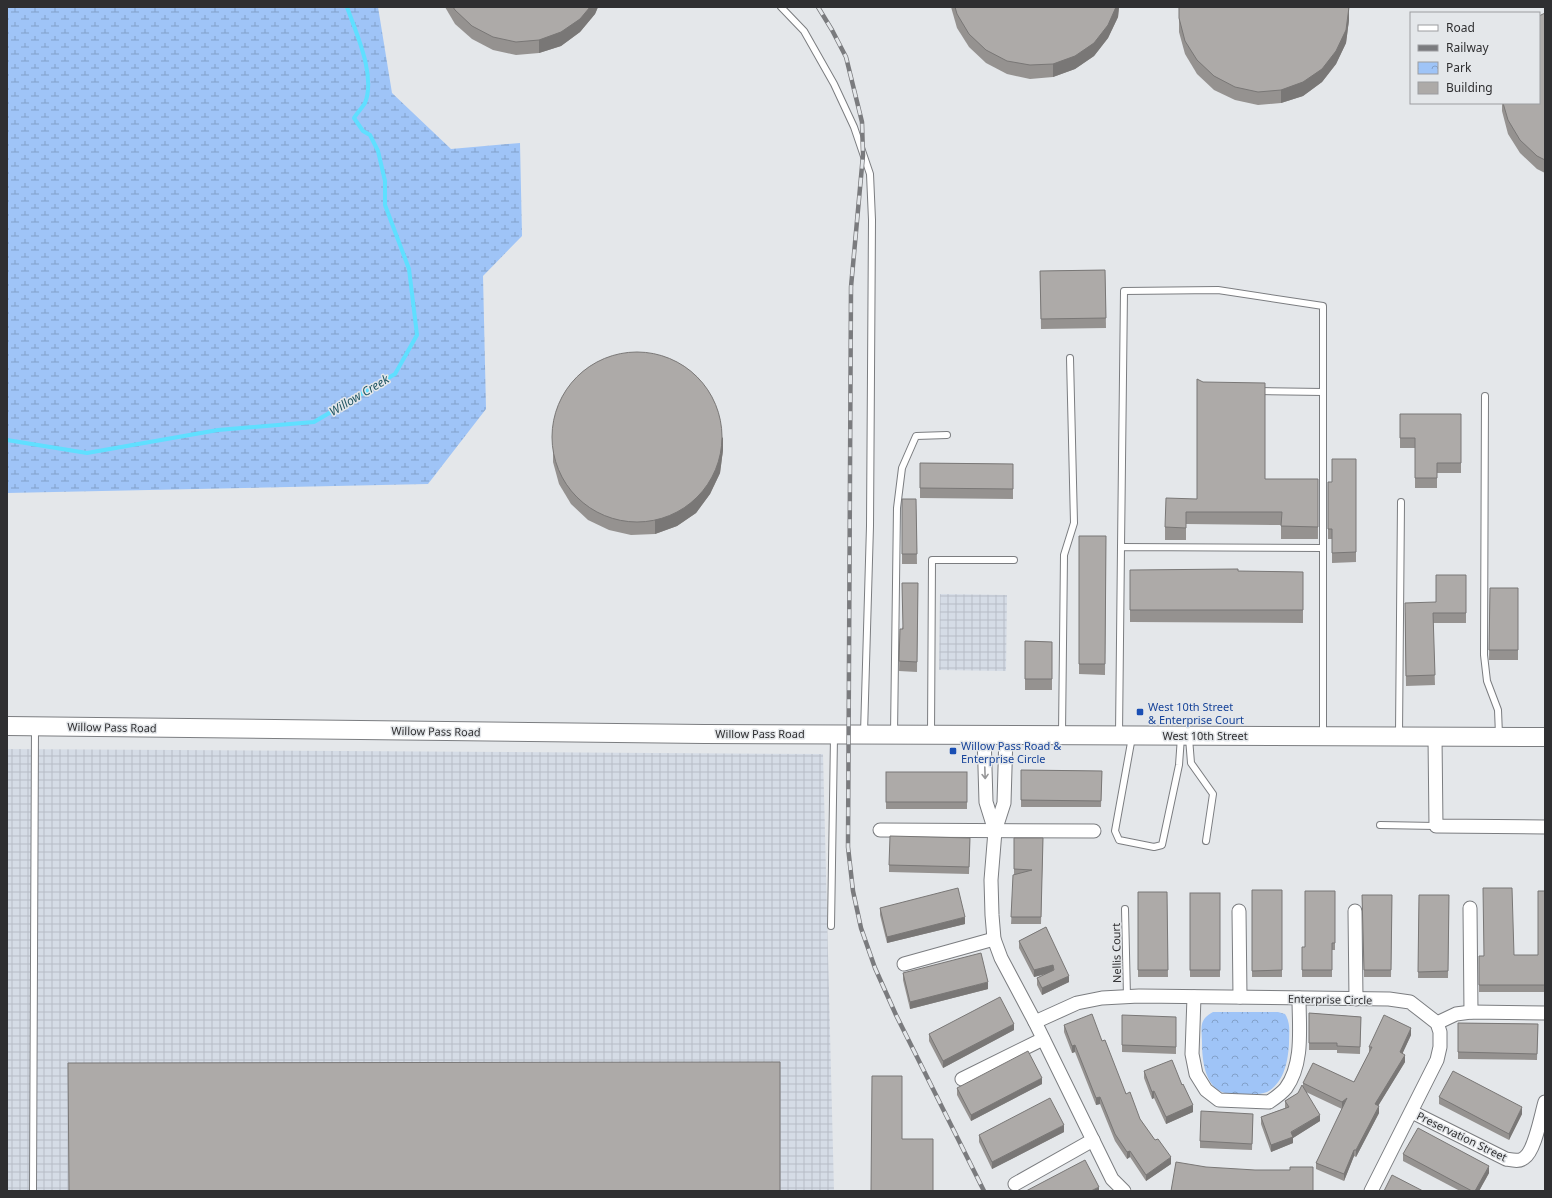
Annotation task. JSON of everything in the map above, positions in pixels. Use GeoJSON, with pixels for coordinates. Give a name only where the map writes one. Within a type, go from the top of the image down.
{"type":"FeatureCollection","features":[{"type":"Feature","properties":{"kind":"main road","name":"Willow Pass Road"},"geometry":{"type":"LineString","coordinates":[[7,726],[704,734],[864,733]]}},
{"type":"Feature","properties":{"kind":"main road","name":"West 10th Street"},"geometry":{"type":"LineString","coordinates":[[864,733],[1545,737]]}},
{"type":"Feature","properties":{"kind":"street"},"geometry":{"type":"LineString","coordinates":[[984,734],[986,802],[995,831]]}},
{"type":"Feature","properties":{"kind":"street"},"geometry":{"type":"LineString","coordinates":[[1006,734],[1004,802],[995,831],[991,880],[994,939],[1002,958],[1112,1179],[1124,1191]]}},
{"type":"Feature","properties":{"kind":"street"},"geometry":{"type":"LineString","coordinates":[[1435,737],[1436,826],[1545,827]]}},
{"type":"Feature","properties":{"kind":"street"},"geometry":{"type":"LineString","coordinates":[[880,830],[1094,831]]}},
{"type":"Feature","properties":{"kind":"street"},"geometry":{"type":"LineString","coordinates":[[1470,908],[1471,1012]]}},
{"type":"Feature","properties":{"kind":"street"},"geometry":{"type":"LineString","coordinates":[[1239,911],[1240,998]]}},
{"type":"Feature","properties":{"kind":"street"},"geometry":{"type":"LineString","coordinates":[[1355,911],[1356,999]]}},
{"type":"Feature","properties":{"kind":"street"},"geometry":{"type":"LineString","coordinates":[[904,964],[994,939]]}},
{"type":"Feature","properties":{"kind":"street"},"geometry":{"type":"LineString","coordinates":[[1194,997],[1192,1054],[1196,1074],[1206,1090],[1219,1100],[1269,1102],[1285,1089],[1294,1074],[1299,1052],[1299,998]]}},
{"type":"Feature","properties":{"kind":"street","name":"Enterprise Circle"},"geometry":{"type":"LineString","coordinates":[[1035,1022],[1077,1003],[1102,998],[1194,997],[1356,999],[1410,1002],[1437,1023]]}},
{"type":"Feature","properties":{"kind":"street"},"geometry":{"type":"LineString","coordinates":[[1372,1191],[1437,1060],[1440,1047],[1440,1032],[1437,1023],[1456,1014],[1471,1012],[1545,1013]]}},
{"type":"Feature","properties":{"kind":"street"},"geometry":{"type":"LineString","coordinates":[[962,1079],[1043,1039]]}},
{"type":"Feature","properties":{"kind":"street","name":"Preservation Street"},"geometry":{"type":"LineString","coordinates":[[1412,1112],[1506,1159],[1516,1161],[1524,1158],[1531,1150],[1545,1102]]}},
{"type":"Feature","properties":{"kind":"street"},"geometry":{"type":"LineString","coordinates":[[1016,1184],[1093,1140]]}},
{"type":"Feature","properties":{"kind":"lane"},"geometry":{"type":"LineString","coordinates":[[781,7],[804,31],[834,84],[854,127],[870,174],[872,220],[870,526],[864,733]]}},
{"type":"Feature","properties":{"kind":"lane"},"geometry":{"type":"LineString","coordinates":[[1185,735],[1162,844],[1154,848],[1119,840],[1115,831],[1126,735],[1121,547],[1124,291],[1218,290],[1324,306],[1323,736]]}},
{"type":"Feature","properties":{"kind":"lane"},"geometry":{"type":"LineString","coordinates":[[1062,734],[1064,555],[1074,524],[1070,358]]}},
{"type":"Feature","properties":{"kind":"lane"},"geometry":{"type":"LineString","coordinates":[[1248,391],[1324,392]]}},
{"type":"Feature","properties":{"kind":"lane"},"geometry":{"type":"LineString","coordinates":[[1485,396],[1484,655],[1487,681],[1498,710],[1499,736]]}},
{"type":"Feature","properties":{"kind":"lane"},"geometry":{"type":"LineString","coordinates":[[894,734],[897,508],[902,468],[916,436],[947,435]]}},
{"type":"Feature","properties":{"kind":"lane"},"geometry":{"type":"LineString","coordinates":[[1399,736],[1401,502]]}},
{"type":"Feature","properties":{"kind":"lane"},"geometry":{"type":"LineString","coordinates":[[1121,547],[1324,548]]}},
{"type":"Feature","properties":{"kind":"lane"},"geometry":{"type":"LineString","coordinates":[[931,734],[932,560],[1014,560]]}},
{"type":"Feature","properties":{"kind":"lane"},"geometry":{"type":"LineString","coordinates":[[33,1191],[35,726]]}},
{"type":"Feature","properties":{"kind":"lane"},"geometry":{"type":"LineString","coordinates":[[831,926],[834,733]]}},
{"type":"Feature","properties":{"kind":"lane"},"geometry":{"type":"LineString","coordinates":[[1185,735],[1191,763],[1213,794],[1206,841]]}},
{"type":"Feature","properties":{"kind":"lane"},"geometry":{"type":"LineString","coordinates":[[1380,825],[1436,826]]}},
{"type":"Feature","properties":{"kind":"lane","name":"Nellis Court"},"geometry":{"type":"LineString","coordinates":[[1125,909],[1127,997]]}},
{"type":"Feature","properties":{"kind":"shaded area"},"geometry":{"type":"Polygon","coordinates":[[[940,594],[1007,595],[1006,671],[939,670],[940,594]]]}},
{"type":"Feature","properties":{"kind":"shaded area"},"geometry":{"type":"Polygon","coordinates":[[[7,749],[823,754],[834,1191],[7,1191],[7,749]]]}},
{"type":"Feature","properties":{"kind":"green space"},"geometry":{"type":"Polygon","coordinates":[[[7,7],[378,7],[392,93],[451,149],[520,143],[522,236],[483,276],[486,409],[428,484],[7,493],[7,7]]]}},
{"type":"Feature","properties":{"kind":"green space"},"geometry":{"type":"Polygon","coordinates":[[[1213,1012],[1278,1012],[1285,1014],[1289,1028],[1288,1057],[1284,1071],[1273,1088],[1261,1094],[1227,1094],[1218,1090],[1213,1085],[1204,1065],[1202,1050],[1202,1025],[1205,1018],[1213,1012]]]}},
{"type":"Feature","properties":{"kind":"building"},"geometry":{"type":"Polygon","coordinates":[[[453,7],[590,7],[580,19],[561,32],[539,40],[516,42],[493,37],[472,26],[453,7]]]}},
{"type":"Feature","properties":{"kind":"building"},"geometry":{"type":"Polygon","coordinates":[[[955,7],[1116,7],[1108,25],[1094,43],[1075,56],[1053,64],[1030,65],[1007,61],[986,50],[969,34],[957,14],[955,7]]]}},
{"type":"Feature","properties":{"kind":"building"},"geometry":{"type":"Polygon","coordinates":[[[1179,7],[1349,7],[1346,30],[1336,51],[1322,69],[1303,82],[1281,90],[1258,92],[1235,87],[1214,76],[1197,60],[1185,41],[1179,18],[1179,7]]]}},
{"type":"Feature","properties":{"kind":"building"},"geometry":{"type":"Polygon","coordinates":[[[1545,13],[1545,160],[1537,156],[1520,140],[1508,120],[1503,104],[1540,104],[1540,16],[1545,13]]]}},
{"type":"Feature","properties":{"kind":"building"},"geometry":{"type":"Polygon","coordinates":[[[1105,270],[1106,318],[1041,319],[1040,271],[1105,270]]]}},
{"type":"Feature","properties":{"kind":"building"},"geometry":{"type":"Polygon","coordinates":[[[637,352],[662,356],[677,362],[691,371],[703,383],[712,397],[718,412],[722,437],[718,462],[712,477],[703,491],[691,503],[677,512],[662,518],[637,522],[612,518],[597,512],[583,503],[571,491],[562,477],[556,462],[552,437],[556,412],[562,397],[571,383],[583,371],[597,362],[612,356],[637,352]]]}},
{"type":"Feature","properties":{"kind":"building"},"geometry":{"type":"Polygon","coordinates":[[[1197,379],[1203,382],[1265,383],[1265,479],[1318,479],[1318,527],[1281,526],[1282,512],[1186,512],[1186,528],[1165,527],[1166,498],[1197,499],[1197,379]]]}},
{"type":"Feature","properties":{"kind":"building"},"geometry":{"type":"Polygon","coordinates":[[[1400,414],[1461,414],[1461,463],[1437,463],[1437,478],[1415,478],[1415,438],[1400,438],[1400,414]]]}},
{"type":"Feature","properties":{"kind":"building"},"geometry":{"type":"Polygon","coordinates":[[[1332,459],[1356,459],[1356,552],[1332,553],[1332,529],[1328,529],[1328,482],[1332,482],[1332,459]]]}},
{"type":"Feature","properties":{"kind":"building"},"geometry":{"type":"Polygon","coordinates":[[[920,463],[1013,464],[1013,489],[920,488],[920,463]]]}},
{"type":"Feature","properties":{"kind":"building"},"geometry":{"type":"Polygon","coordinates":[[[902,499],[916,499],[917,554],[902,554],[902,499]]]}},
{"type":"Feature","properties":{"kind":"building"},"geometry":{"type":"Polygon","coordinates":[[[1079,536],[1106,536],[1105,664],[1079,664],[1079,536]]]}},
{"type":"Feature","properties":{"kind":"building"},"geometry":{"type":"Polygon","coordinates":[[[1238,569],[1238,571],[1303,572],[1303,610],[1130,610],[1130,570],[1238,569]]]}},
{"type":"Feature","properties":{"kind":"building"},"geometry":{"type":"Polygon","coordinates":[[[1436,575],[1466,575],[1466,613],[1433,613],[1435,675],[1406,676],[1405,603],[1436,602],[1436,575]]]}},
{"type":"Feature","properties":{"kind":"building"},"geometry":{"type":"Polygon","coordinates":[[[902,583],[918,583],[917,662],[899,661],[900,629],[903,629],[902,583]]]}},
{"type":"Feature","properties":{"kind":"building"},"geometry":{"type":"Polygon","coordinates":[[[1490,588],[1518,588],[1518,650],[1489,650],[1490,588]]]}},
{"type":"Feature","properties":{"kind":"building"},"geometry":{"type":"Polygon","coordinates":[[[1025,641],[1052,642],[1052,679],[1025,679],[1025,641]]]}},
{"type":"Feature","properties":{"kind":"building"},"geometry":{"type":"Polygon","coordinates":[[[1021,770],[1102,771],[1101,801],[1021,800],[1021,770]]]}},
{"type":"Feature","properties":{"kind":"building"},"geometry":{"type":"Polygon","coordinates":[[[886,772],[967,772],[967,802],[886,802],[886,772]]]}},
{"type":"Feature","properties":{"kind":"building"},"geometry":{"type":"Polygon","coordinates":[[[890,836],[970,838],[969,867],[889,865],[890,836]]]}},
{"type":"Feature","properties":{"kind":"building"},"geometry":{"type":"Polygon","coordinates":[[[1014,838],[1043,838],[1041,917],[1011,917],[1013,875],[1032,870],[1014,869],[1014,838]]]}},
{"type":"Feature","properties":{"kind":"building"},"geometry":{"type":"Polygon","coordinates":[[[958,888],[965,917],[887,937],[880,908],[958,888]]]}},
{"type":"Feature","properties":{"kind":"building"},"geometry":{"type":"Polygon","coordinates":[[[1483,888],[1512,888],[1514,955],[1538,955],[1538,891],[1545,891],[1545,985],[1479,985],[1479,956],[1484,956],[1483,888]]]}},
{"type":"Feature","properties":{"kind":"building"},"geometry":{"type":"Polygon","coordinates":[[[1252,890],[1282,890],[1282,970],[1252,971],[1252,890]]]}},
{"type":"Feature","properties":{"kind":"building"},"geometry":{"type":"Polygon","coordinates":[[[1305,891],[1335,891],[1335,943],[1332,943],[1332,970],[1302,970],[1302,947],[1305,947],[1305,891]]]}},
{"type":"Feature","properties":{"kind":"building"},"geometry":{"type":"Polygon","coordinates":[[[1138,892],[1167,892],[1168,970],[1138,970],[1138,892]]]}},
{"type":"Feature","properties":{"kind":"building"},"geometry":{"type":"Polygon","coordinates":[[[1190,893],[1220,893],[1220,970],[1190,970],[1190,893]]]}},
{"type":"Feature","properties":{"kind":"building"},"geometry":{"type":"Polygon","coordinates":[[[1362,895],[1392,895],[1391,970],[1364,970],[1362,895]]]}},
{"type":"Feature","properties":{"kind":"building"},"geometry":{"type":"Polygon","coordinates":[[[1419,895],[1449,895],[1448,971],[1418,972],[1419,895]]]}},
{"type":"Feature","properties":{"kind":"building"},"geometry":{"type":"Polygon","coordinates":[[[1046,927],[1069,976],[1042,988],[1037,978],[1054,970],[1053,965],[1034,970],[1019,941],[1046,927]]]}},
{"type":"Feature","properties":{"kind":"building"},"geometry":{"type":"Polygon","coordinates":[[[981,953],[988,982],[910,1002],[903,973],[981,953]]]}},
{"type":"Feature","properties":{"kind":"building"},"geometry":{"type":"Polygon","coordinates":[[[1000,997],[1014,1024],[943,1061],[929,1034],[1000,997]]]}},
{"type":"Feature","properties":{"kind":"building"},"geometry":{"type":"Polygon","coordinates":[[[1309,1013],[1361,1017],[1360,1047],[1337,1046],[1337,1043],[1309,1043],[1309,1013]]]}},
{"type":"Feature","properties":{"kind":"building"},"geometry":{"type":"Polygon","coordinates":[[[1092,1014],[1102,1041],[1105,1040],[1126,1094],[1130,1092],[1140,1119],[1155,1140],[1158,1139],[1171,1157],[1146,1175],[1130,1151],[1127,1152],[1115,1134],[1100,1097],[1096,1098],[1075,1045],[1072,1046],[1064,1025],[1092,1014]]]}},
{"type":"Feature","properties":{"kind":"building"},"geometry":{"type":"Polygon","coordinates":[[[1122,1015],[1176,1017],[1176,1047],[1122,1045],[1122,1015]]]}},
{"type":"Feature","properties":{"kind":"building"},"geometry":{"type":"Polygon","coordinates":[[[1384,1015],[1411,1028],[1400,1052],[1405,1055],[1375,1104],[1379,1106],[1356,1150],[1354,1150],[1344,1174],[1316,1163],[1347,1098],[1342,1102],[1303,1083],[1313,1063],[1354,1082],[1372,1047],[1369,1047],[1384,1015]]]}},
{"type":"Feature","properties":{"kind":"building"},"geometry":{"type":"Polygon","coordinates":[[[1458,1023],[1538,1024],[1537,1054],[1458,1052],[1458,1023]]]}},
{"type":"Feature","properties":{"kind":"building"},"geometry":{"type":"Polygon","coordinates":[[[1028,1051],[1042,1078],[971,1115],[957,1088],[1028,1051]]]}},
{"type":"Feature","properties":{"kind":"building"},"geometry":{"type":"Polygon","coordinates":[[[1172,1060],[1182,1085],[1183,1084],[1193,1105],[1166,1117],[1154,1091],[1152,1092],[1144,1071],[1172,1060]]]}},
{"type":"Feature","properties":{"kind":"building"},"geometry":{"type":"Polygon","coordinates":[[[780,1062],[780,1191],[69,1191],[68,1063],[780,1062]]]}},
{"type":"Feature","properties":{"kind":"building"},"geometry":{"type":"Polygon","coordinates":[[[1453,1071],[1522,1107],[1509,1134],[1439,1097],[1453,1071]]]}},
{"type":"Feature","properties":{"kind":"building"},"geometry":{"type":"Polygon","coordinates":[[[872,1076],[902,1076],[902,1139],[933,1139],[933,1191],[871,1191],[872,1076]]]}},
{"type":"Feature","properties":{"kind":"building"},"geometry":{"type":"Polygon","coordinates":[[[1302,1085],[1320,1115],[1291,1132],[1293,1137],[1271,1145],[1261,1117],[1289,1107],[1285,1101],[1298,1093],[1302,1085]]]}},
{"type":"Feature","properties":{"kind":"building"},"geometry":{"type":"Polygon","coordinates":[[[1050,1098],[1064,1125],[992,1162],[979,1135],[1050,1098]]]}},
{"type":"Feature","properties":{"kind":"building"},"geometry":{"type":"Polygon","coordinates":[[[1201,1111],[1253,1114],[1252,1144],[1200,1141],[1201,1111]]]}},
{"type":"Feature","properties":{"kind":"building"},"geometry":{"type":"Polygon","coordinates":[[[1418,1128],[1489,1166],[1475,1191],[1472,1191],[1403,1154],[1418,1128]]]}},
{"type":"Feature","properties":{"kind":"building"},"geometry":{"type":"Polygon","coordinates":[[[1085,1160],[1099,1187],[1091,1191],[1026,1191],[1085,1160]]]}},
{"type":"Feature","properties":{"kind":"building"},"geometry":{"type":"Polygon","coordinates":[[[1176,1162],[1206,1167],[1255,1170],[1290,1170],[1290,1167],[1313,1167],[1313,1191],[1171,1191],[1176,1162]]]}},
{"type":"Feature","properties":{"kind":"building"},"geometry":{"type":"Polygon","coordinates":[[[1392,1175],[1423,1191],[1384,1191],[1392,1175]]]}},
{"type":"Feature","properties":{"kind":"waterway","name":"Willow Creek"},"geometry":{"type":"LineString","coordinates":[[7,440],[87,453],[218,430],[314,422],[395,374],[417,335],[409,269],[385,205],[385,181],[378,151],[370,135],[363,131],[354,118],[365,103],[368,92],[368,80],[364,54],[347,7]]}},
{"type":"Feature","properties":{"kind":"railway"},"geometry":{"type":"LineString","coordinates":[[818,7],[846,57],[862,122],[863,155],[851,287],[848,847],[853,891],[861,928],[875,968],[896,1015],[984,1191]]}},
{"type":"Feature","properties":{"kind":"place","name":"West 10th Street & Enterprise Court"},"geometry":{"type":"Point","coordinates":[1140,712]}},
{"type":"Feature","properties":{"kind":"place","name":"Willow Pass Road & Enterprise Circle"},"geometry":{"type":"Point","coordinates":[953,751]}}]}
